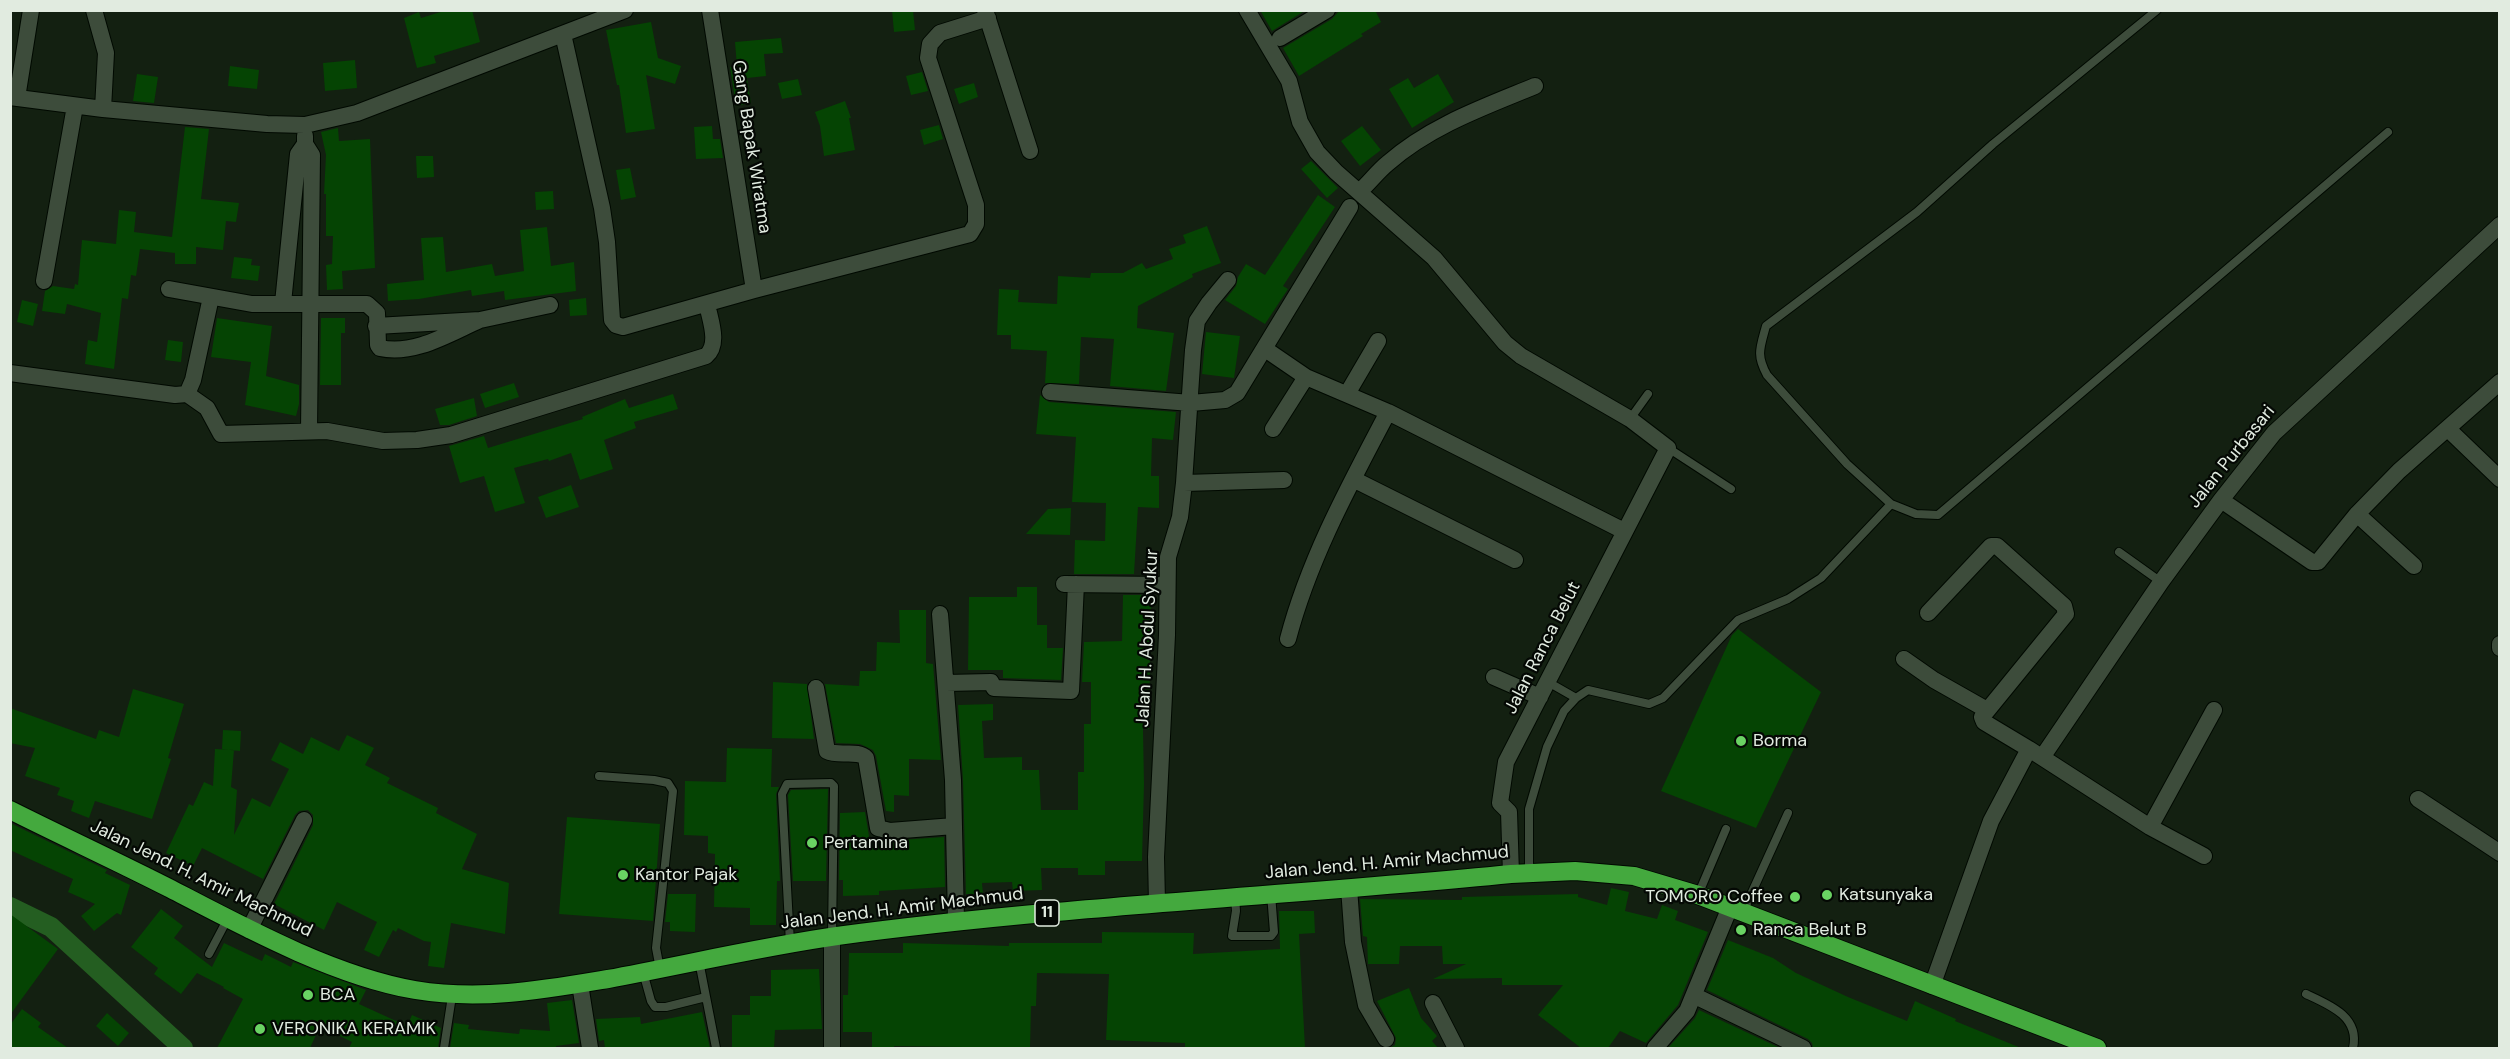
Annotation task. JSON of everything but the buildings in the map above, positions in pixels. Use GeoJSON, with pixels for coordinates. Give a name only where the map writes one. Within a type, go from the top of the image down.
{"type":"FeatureCollection","features":[{"type":"Feature","properties":{"kind":"highway","name":"Jalan Jend. H. Amir Machmud"},"geometry":{"type":"LineString","coordinates":[[10,810],[77,841],[249,930],[357,975],[409,989],[452,996],[513,993],[580,984],[790,943],[956,921],[1575,871],[1634,876],[1698,895],[2097,1048]]}},
{"type":"Feature","properties":{"kind":"street"},"geometry":{"type":"LineString","coordinates":[[31,10],[14,97],[103,109],[267,124],[305,125],[357,113],[625,10]]}},
{"type":"Feature","properties":{"kind":"street"},"geometry":{"type":"LineString","coordinates":[[94,10],[106,53],[103,109]]}},
{"type":"Feature","properties":{"kind":"street","name":"Gang Bapak Wiratma"},"geometry":{"type":"LineString","coordinates":[[710,10],[754,290]]}},
{"type":"Feature","properties":{"kind":"street"},"geometry":{"type":"LineString","coordinates":[[1247,10],[1289,81],[1300,122],[1317,152],[1355,199],[1434,258],[1505,343],[1521,356],[1630,419],[1668,448]]}},
{"type":"Feature","properties":{"kind":"street"},"geometry":{"type":"LineString","coordinates":[[1280,38],[1327,10]]}},
{"type":"Feature","properties":{"kind":"street"},"geometry":{"type":"LineString","coordinates":[[563,34],[602,208],[607,242],[612,320],[616,325],[623,327],[754,290],[970,234],[976,224],[976,205],[928,58],[930,44],[940,33],[987,14],[1030,151]]}},
{"type":"Feature","properties":{"kind":"street"},"geometry":{"type":"LineString","coordinates":[[1050,392],[1191,403],[1225,400],[1236,393],[1265,349],[1355,199],[1388,162],[1427,136],[1477,109],[1535,86]]}},
{"type":"Feature","properties":{"kind":"street"},"geometry":{"type":"LineString","coordinates":[[44,281],[75,106]]}},
{"type":"Feature","properties":{"kind":"street"},"geometry":{"type":"LineString","coordinates":[[283,303],[298,154],[304,144],[305,125]]}},
{"type":"Feature","properties":{"kind":"street"},"geometry":{"type":"LineString","coordinates":[[304,144],[312,155],[309,431]]}},
{"type":"Feature","properties":{"kind":"street","name":"Jalan Purbasari"},"geometry":{"type":"LineString","coordinates":[[1932,986],[1991,822],[2036,752],[2221,500],[2274,433],[2299,408],[2499,225]]}},
{"type":"Feature","properties":{"kind":"street","name":"Jalan H. Abdul Syukur"},"geometry":{"type":"LineString","coordinates":[[1157,903],[1156,857],[1167,635],[1168,557],[1180,517],[1197,321],[1228,280]]}},
{"type":"Feature","properties":{"kind":"street"},"geometry":{"type":"LineString","coordinates":[[169,289],[252,304],[367,304],[377,313],[377,342],[380,348],[393,350],[435,340],[480,320]]}},
{"type":"Feature","properties":{"kind":"street"},"geometry":{"type":"LineString","coordinates":[[187,394],[193,380],[211,297]]}},
{"type":"Feature","properties":{"kind":"street"},"geometry":{"type":"LineString","coordinates":[[10,373],[175,395],[187,394],[207,408],[221,434],[327,431],[383,441],[417,440],[451,435],[706,356],[712,351],[714,344],[707,304]]}},
{"type":"Feature","properties":{"kind":"street"},"geometry":{"type":"LineString","coordinates":[[376,326],[480,320],[550,305]]}},
{"type":"Feature","properties":{"kind":"street"},"geometry":{"type":"LineString","coordinates":[[1347,394],[1378,341]]}},
{"type":"Feature","properties":{"kind":"street"},"geometry":{"type":"LineString","coordinates":[[1265,349],[1306,377],[1388,412],[1624,531]]}},
{"type":"Feature","properties":{"kind":"street"},"geometry":{"type":"LineString","coordinates":[[1273,429],[1306,377]]}},
{"type":"Feature","properties":{"kind":"street"},"geometry":{"type":"LineString","coordinates":[[2221,500],[2312,562],[2318,562],[2324,558],[2357,514],[2399,471],[2499,382]]}},
{"type":"Feature","properties":{"kind":"street"},"geometry":{"type":"LineString","coordinates":[[1287,639],[1297,604],[1313,563],[1388,412]]}},
{"type":"Feature","properties":{"kind":"street"},"geometry":{"type":"LineString","coordinates":[[2448,429],[2499,479]]}},
{"type":"Feature","properties":{"kind":"street","name":"Jalan Ranca Belut"},"geometry":{"type":"LineString","coordinates":[[1520,874],[1509,812],[1500,803],[1506,762],[1668,448]]}},
{"type":"Feature","properties":{"kind":"street"},"geometry":{"type":"LineString","coordinates":[[1353,479],[1515,560]]}},
{"type":"Feature","properties":{"kind":"street"},"geometry":{"type":"LineString","coordinates":[[1184,483],[1284,480]]}},
{"type":"Feature","properties":{"kind":"street"},"geometry":{"type":"LineString","coordinates":[[2357,514],[2414,566]]}},
{"type":"Feature","properties":{"kind":"street"},"geometry":{"type":"LineString","coordinates":[[1928,613],[1990,546],[1997,546],[2064,606],[2066,614],[1987,710],[1982,717],[1984,722],[2036,752],[2150,827],[2204,856]]}},
{"type":"Feature","properties":{"kind":"street"},"geometry":{"type":"LineString","coordinates":[[946,683],[991,682],[994,688],[1071,691],[1070,584],[1166,585]]}},
{"type":"Feature","properties":{"kind":"street"},"geometry":{"type":"LineString","coordinates":[[939,614],[946,683],[954,826],[956,921]]}},
{"type":"Feature","properties":{"kind":"street"},"geometry":{"type":"LineString","coordinates":[[1904,659],[1934,680],[1987,710]]}},
{"type":"Feature","properties":{"kind":"street"},"geometry":{"type":"LineString","coordinates":[[1494,677],[1540,697]]}},
{"type":"Feature","properties":{"kind":"street"},"geometry":{"type":"LineString","coordinates":[[816,688],[827,751],[835,754],[860,754],[866,758],[878,828],[890,831],[954,826]]}},
{"type":"Feature","properties":{"kind":"street"},"geometry":{"type":"LineString","coordinates":[[2150,827],[2214,710]]}},
{"type":"Feature","properties":{"kind":"street"},"geometry":{"type":"LineString","coordinates":[[2418,799],[2499,853]]}},
{"type":"Feature","properties":{"kind":"street"},"geometry":{"type":"LineString","coordinates":[[249,930],[304,820]]}},
{"type":"Feature","properties":{"kind":"street"},"geometry":{"type":"LineString","coordinates":[[1349,888],[1353,942],[1366,1005],[1386,1039]]}},
{"type":"Feature","properties":{"kind":"street"},"geometry":{"type":"LineString","coordinates":[[1655,1048],[1687,1011],[1737,909]]}},
{"type":"Feature","properties":{"kind":"street"},"geometry":{"type":"LineString","coordinates":[[831,937],[832,1048]]}},
{"type":"Feature","properties":{"kind":"street"},"geometry":{"type":"LineString","coordinates":[[580,984],[590,1048]]}},
{"type":"Feature","properties":{"kind":"street"},"geometry":{"type":"LineString","coordinates":[[1695,996],[1803,1048]]}},
{"type":"Feature","properties":{"kind":"street"},"geometry":{"type":"LineString","coordinates":[[1433,1003],[1456,1048]]}},
{"type":"Feature","properties":{"kind":"lane"},"geometry":{"type":"LineString","coordinates":[[2157,10],[1993,144],[1917,212],[1766,326],[1759,350],[1760,362],[1767,375],[1847,464],[1891,504],[1916,514],[1938,515],[2388,132]]}},
{"type":"Feature","properties":{"kind":"lane"},"geometry":{"type":"LineString","coordinates":[[1630,419],[1648,394]]}},
{"type":"Feature","properties":{"kind":"lane"},"geometry":{"type":"LineString","coordinates":[[1668,448],[1731,489]]}},
{"type":"Feature","properties":{"kind":"lane"},"geometry":{"type":"LineString","coordinates":[[1520,874],[1529,809],[1547,747],[1563,711],[1576,698],[1588,690],[1649,704],[1663,698],[1738,621],[1788,599],[1821,578],[1891,504]]}},
{"type":"Feature","properties":{"kind":"lane"},"geometry":{"type":"LineString","coordinates":[[2120,552],[2161,582]]}},
{"type":"Feature","properties":{"kind":"lane"},"geometry":{"type":"LineString","coordinates":[[1555,686],[1576,698]]}},
{"type":"Feature","properties":{"kind":"lane"},"geometry":{"type":"LineString","coordinates":[[599,776],[654,780],[668,783],[673,790],[652,971],[651,1001],[655,1007],[666,1007],[706,997]]}},
{"type":"Feature","properties":{"kind":"lane"},"geometry":{"type":"LineString","coordinates":[[790,943],[782,794],[787,784],[831,783],[834,786],[831,937]]}},
{"type":"Feature","properties":{"kind":"lane"},"geometry":{"type":"LineString","coordinates":[[1737,909],[1788,813]]}},
{"type":"Feature","properties":{"kind":"lane"},"geometry":{"type":"LineString","coordinates":[[1698,895],[1726,829]]}},
{"type":"Feature","properties":{"kind":"lane"},"geometry":{"type":"LineString","coordinates":[[1235,897],[1236,911],[1232,936],[1271,936],[1274,932],[1271,894]]}},
{"type":"Feature","properties":{"kind":"lane"},"geometry":{"type":"LineString","coordinates":[[209,954],[228,918]]}},
{"type":"Feature","properties":{"kind":"lane"},"geometry":{"type":"LineString","coordinates":[[699,961],[716,1048]]}},
{"type":"Feature","properties":{"kind":"lane"},"geometry":{"type":"LineString","coordinates":[[2306,994],[2339,1010],[2354,1031],[2353,1048]]}},
{"type":"Feature","properties":{"kind":"lane"},"geometry":{"type":"LineString","coordinates":[[444,1048],[452,996]]}},
{"type":"Feature","properties":{"kind":"waterway"},"geometry":{"type":"LineString","coordinates":[[10,907],[51,927],[183,1048]]}},
{"type":"Feature","properties":{"kind":"place","name":"Borma"},"geometry":{"type":"Point","coordinates":[1741,741]}},
{"type":"Feature","properties":{"kind":"place","name":"Pertamina"},"geometry":{"type":"Point","coordinates":[812,843]}},
{"type":"Feature","properties":{"kind":"place","name":"Kantor Pajak"},"geometry":{"type":"Point","coordinates":[623,875]}},
{"type":"Feature","properties":{"kind":"place","name":"Katsunyaka"},"geometry":{"type":"Point","coordinates":[1827,895]}},
{"type":"Feature","properties":{"kind":"place","name":"TOMORO Coffee"},"geometry":{"type":"Point","coordinates":[1795,897]}},
{"type":"Feature","properties":{"kind":"place","name":"Ranca Belut B"},"geometry":{"type":"Point","coordinates":[1741,930]}},
{"type":"Feature","properties":{"kind":"place","name":"BCA"},"geometry":{"type":"Point","coordinates":[308,995]}},
{"type":"Feature","properties":{"kind":"place","name":"VERONIKA KERAMIK"},"geometry":{"type":"Point","coordinates":[260,1029]}}]}
